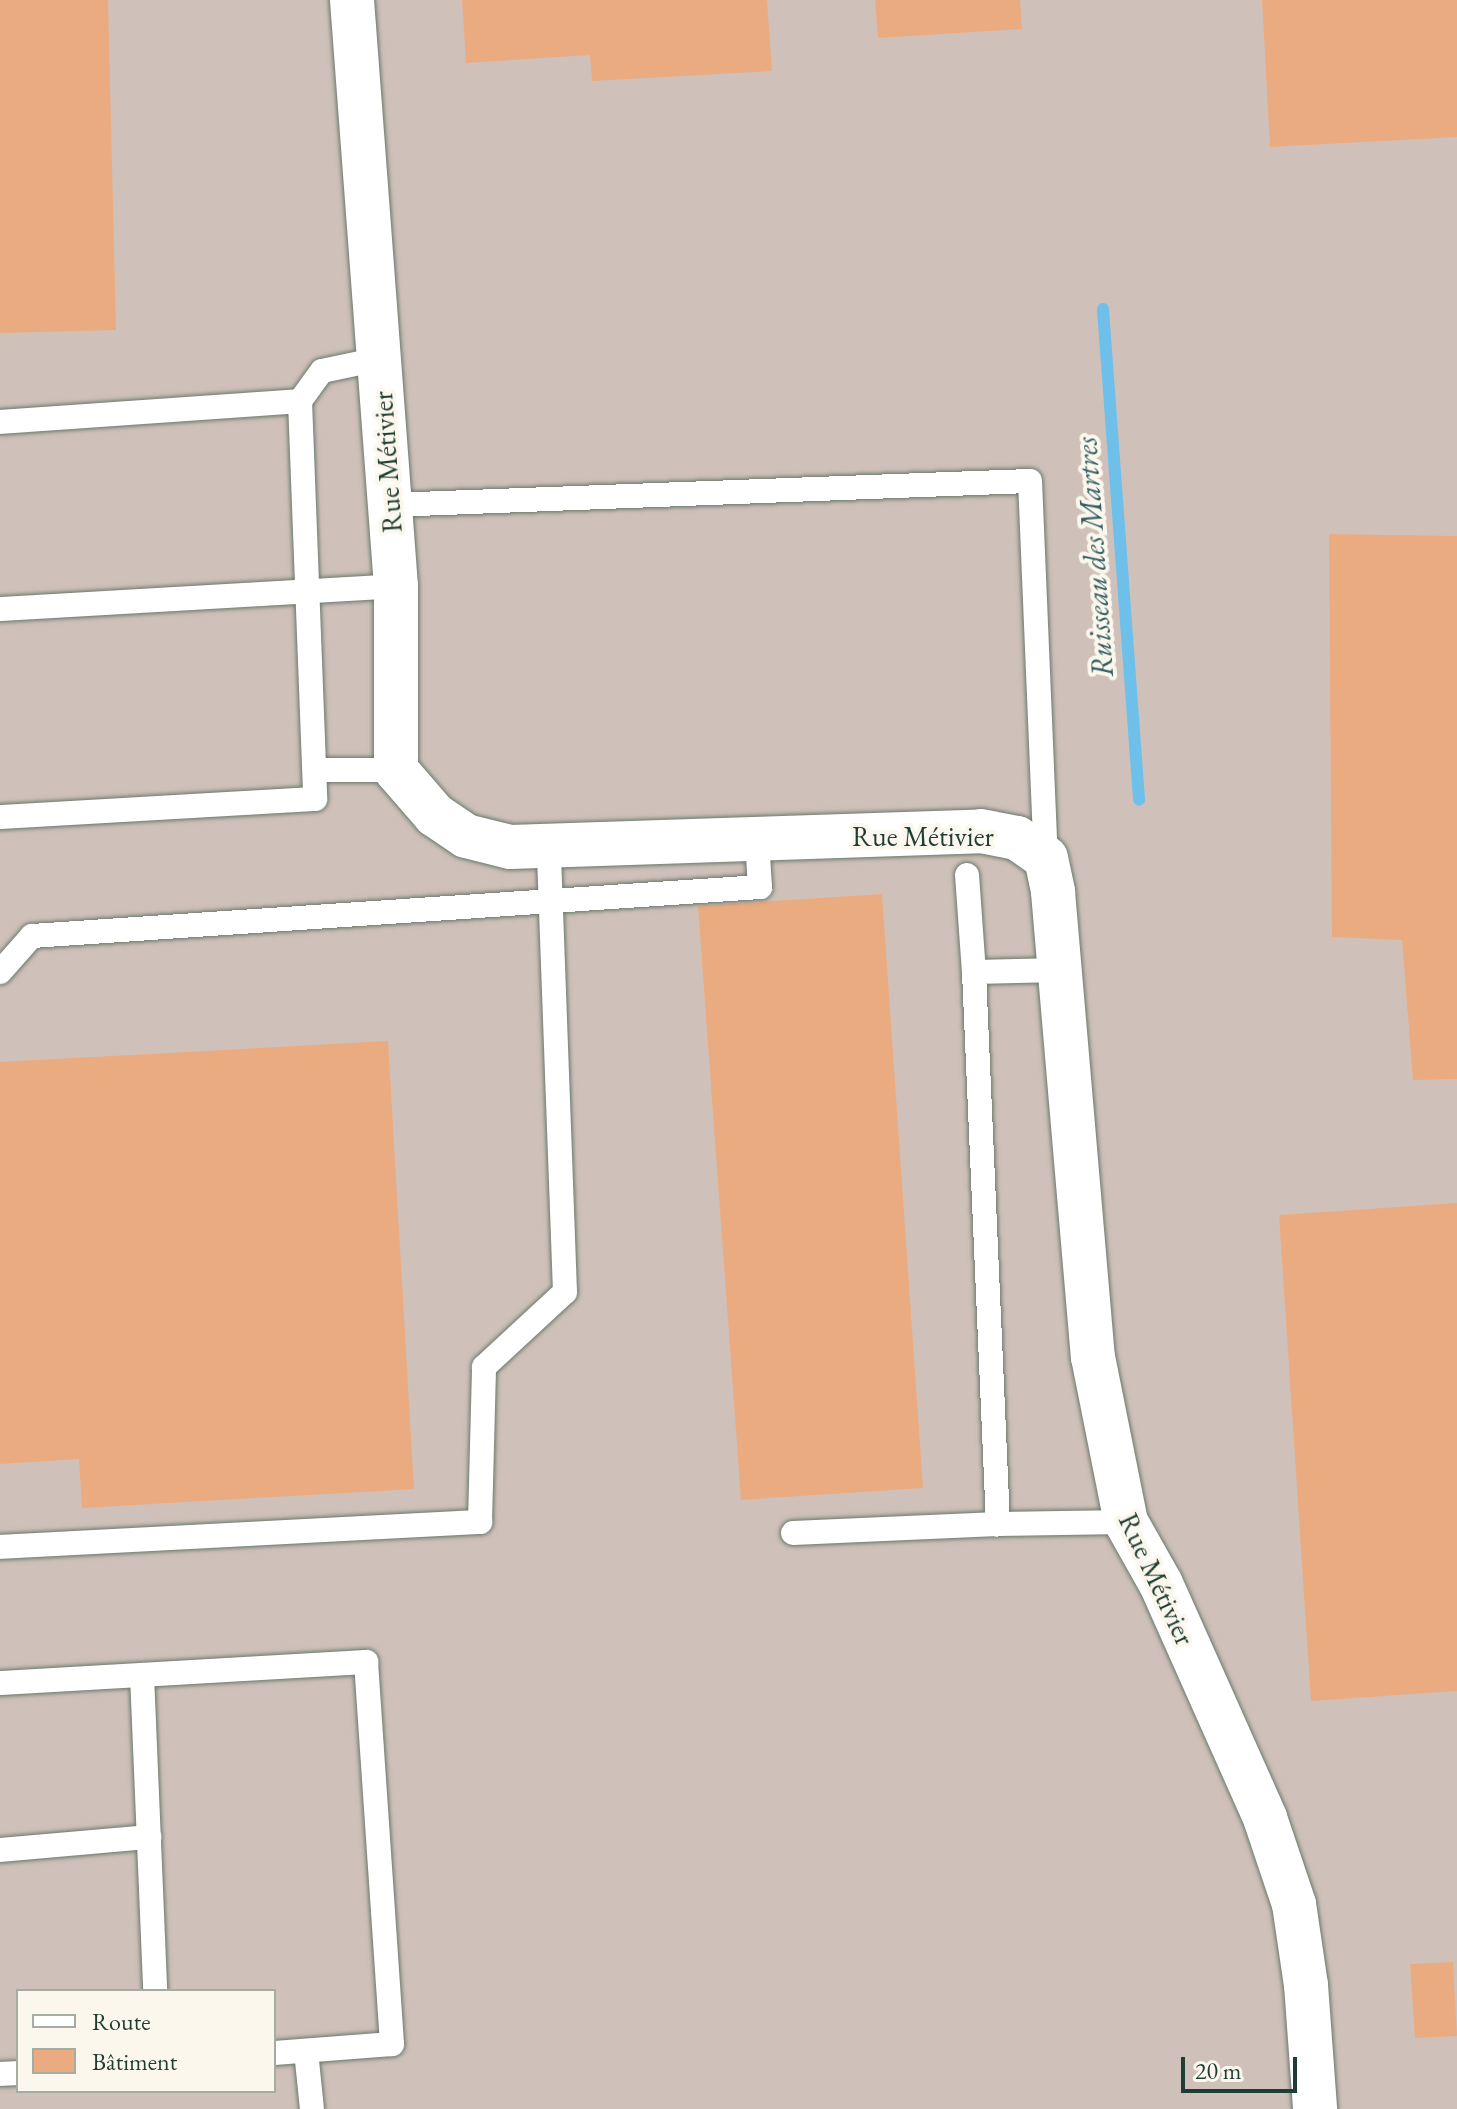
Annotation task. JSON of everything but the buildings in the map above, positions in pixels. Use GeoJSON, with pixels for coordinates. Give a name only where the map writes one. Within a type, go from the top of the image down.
{"type":"FeatureCollection","features":[{"type":"Feature","properties":{"kind":"street","name":"Rue Métivier"},"geometry":{"type":"LineString","coordinates":[[352,0],[396,586],[396,770],[435,815],[466,836],[510,847],[981,831],[1017,838],[1046,858],[1060,970],[1093,1357],[1126,1522],[1161,1584],[1265,1818],[1294,1904],[1315,2109]]}},
{"type":"Feature","properties":{"kind":"lane"},"geometry":{"type":"LineString","coordinates":[[0,817],[315,799],[310,593],[300,401],[322,371],[379,359]]}},
{"type":"Feature","properties":{"kind":"lane"},"geometry":{"type":"LineString","coordinates":[[0,422],[300,401]]}},
{"type":"Feature","properties":{"kind":"lane"},"geometry":{"type":"LineString","coordinates":[[390,505],[1030,481],[1046,858]]}},
{"type":"Feature","properties":{"kind":"lane"},"geometry":{"type":"LineString","coordinates":[[0,609],[396,586]]}},
{"type":"Feature","properties":{"kind":"lane"},"geometry":{"type":"LineString","coordinates":[[315,770],[396,770]]}},
{"type":"Feature","properties":{"kind":"lane"},"geometry":{"type":"LineString","coordinates":[[0,972],[32,936],[760,887],[757,839]]}},
{"type":"Feature","properties":{"kind":"lane"},"geometry":{"type":"LineString","coordinates":[[0,1547],[480,1522],[484,1367],[565,1292],[549,846]]}},
{"type":"Feature","properties":{"kind":"lane"},"geometry":{"type":"LineString","coordinates":[[967,875],[998,1524]]}},
{"type":"Feature","properties":{"kind":"lane"},"geometry":{"type":"LineString","coordinates":[[974,972],[1060,970]]}},
{"type":"Feature","properties":{"kind":"lane"},"geometry":{"type":"LineString","coordinates":[[793,1533],[1126,1522]]}},
{"type":"Feature","properties":{"kind":"lane"},"geometry":{"type":"LineString","coordinates":[[0,1683],[366,1662],[392,2044],[276,2053]]}},
{"type":"Feature","properties":{"kind":"lane"},"geometry":{"type":"LineString","coordinates":[[142,1675],[155,1989]]}},
{"type":"Feature","properties":{"kind":"lane"},"geometry":{"type":"LineString","coordinates":[[0,1850],[149,1837]]}},
{"type":"Feature","properties":{"kind":"lane"},"geometry":{"type":"LineString","coordinates":[[306,2051],[312,2109]]}},
{"type":"Feature","properties":{"kind":"shaded area"},"geometry":{"type":"Polygon","coordinates":[[[0,0],[1457,0],[1457,2109],[0,2109],[0,0]]]}},
{"type":"Feature","properties":{"kind":"waterway","name":"Ruisseau des Martres"},"geometry":{"type":"LineString","coordinates":[[1103,309],[1139,800]]}}]}
